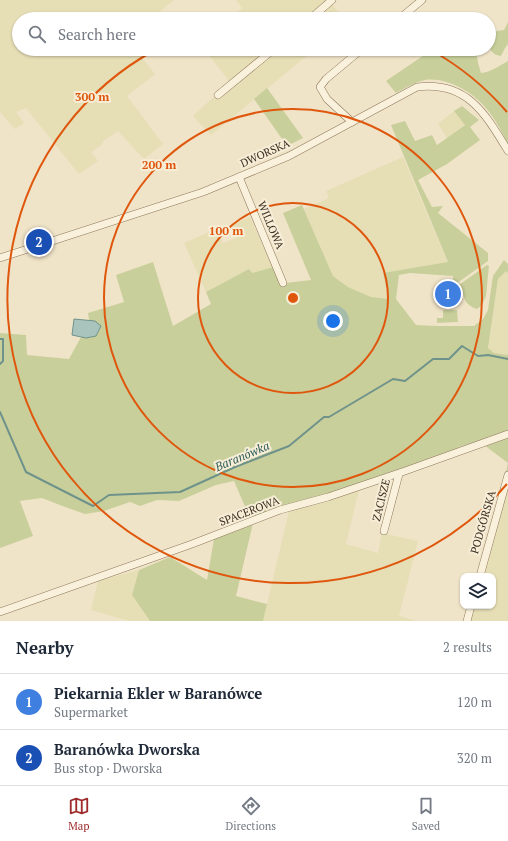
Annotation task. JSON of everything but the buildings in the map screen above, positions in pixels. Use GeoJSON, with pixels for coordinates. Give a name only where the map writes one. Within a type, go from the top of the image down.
{"type":"FeatureCollection","features":[{"type":"Feature","properties":{"kind":"street"},"geometry":{"type":"LineString","coordinates":[[318,12],[332,0]]}},
{"type":"Feature","properties":{"kind":"street"},"geometry":{"type":"LineString","coordinates":[[407,12],[422,0]]}},
{"type":"Feature","properties":{"kind":"street"},"geometry":{"type":"LineString","coordinates":[[218,95],[265,56]]}},
{"type":"Feature","properties":{"kind":"street"},"geometry":{"type":"LineString","coordinates":[[352,122],[327,99],[320,86],[322,82],[353,56]]}},
{"type":"Feature","properties":{"kind":"street","name":"DWORSKA"},"geometry":{"type":"LineString","coordinates":[[0,258],[203,192],[289,156],[417,87],[432,85],[453,90],[468,98],[488,118],[508,151]]}},
{"type":"Feature","properties":{"kind":"street","name":"WILLOWA"},"geometry":{"type":"LineString","coordinates":[[239,177],[283,283]]}},
{"type":"Feature","properties":{"kind":"street","name":"SPACEROWA"},"geometry":{"type":"LineString","coordinates":[[0,612],[192,544],[280,510],[328,497],[399,474],[508,434]]}},
{"type":"Feature","properties":{"kind":"street","name":"ZACISZE"},"geometry":{"type":"LineString","coordinates":[[384,531],[399,474]]}},
{"type":"Feature","properties":{"kind":"street","name":"PODGÓRSKA"},"geometry":{"type":"LineString","coordinates":[[481,573],[508,475]]}},
{"type":"Feature","properties":{"kind":"street"},"geometry":{"type":"LineString","coordinates":[[467,621],[470,609]]}},
{"type":"Feature","properties":{"kind":"shaded area"},"geometry":{"type":"Polygon","coordinates":[[[0,0],[174,0],[159,12],[12,12],[12,56],[141,56],[155,74],[127,96],[163,144],[144,159],[118,131],[91,152],[98,161],[79,174],[26,108],[16,112],[24,123],[15,129],[0,112],[0,0]]]}},
{"type":"Feature","properties":{"kind":"shaded area"},"geometry":{"type":"Polygon","coordinates":[[[236,0],[328,0],[339,12],[238,12],[242,8],[236,0]]]}},
{"type":"Feature","properties":{"kind":"shaded area"},"geometry":{"type":"Polygon","coordinates":[[[210,56],[307,56],[211,135],[193,116],[230,82],[210,56]]]}},
{"type":"Feature","properties":{"kind":"shaded area"},"geometry":{"type":"Polygon","coordinates":[[[454,111],[465,124],[447,138],[438,124],[454,111]]]}},
{"type":"Feature","properties":{"kind":"shaded area"},"geometry":{"type":"Polygon","coordinates":[[[403,157],[448,263],[383,273],[390,299],[371,297],[348,287],[333,276],[304,209],[329,198],[326,191],[403,157]]]}},
{"type":"Feature","properties":{"kind":"shaded area"},"geometry":{"type":"Polygon","coordinates":[[[250,217],[273,267],[251,273],[249,269],[206,292],[184,243],[216,229],[223,243],[237,238],[231,225],[250,217]]]}},
{"type":"Feature","properties":{"kind":"shaded area"},"geometry":{"type":"Polygon","coordinates":[[[506,270],[508,273],[508,355],[494,353],[488,349],[498,279],[506,270]]]}},
{"type":"Feature","properties":{"kind":"shaded area"},"geometry":{"type":"Polygon","coordinates":[[[508,489],[508,621],[471,621],[474,609],[496,609],[496,573],[484,573],[508,489]]]}},
{"type":"Feature","properties":{"kind":"shaded area"},"geometry":{"type":"Polygon","coordinates":[[[359,490],[346,544],[378,553],[382,533],[418,541],[399,616],[416,621],[263,621],[289,511],[359,490]]]}},
{"type":"Feature","properties":{"kind":"shaded area"},"geometry":{"type":"Polygon","coordinates":[[[139,570],[132,595],[150,621],[129,621],[91,610],[98,581],[139,570]]]}},
{"type":"Feature","properties":{"kind":"green space"},"geometry":{"type":"Polygon","coordinates":[[[508,22],[508,44],[501,56],[496,54],[496,32],[504,30],[508,22]]]}},
{"type":"Feature","properties":{"kind":"green space"},"geometry":{"type":"Polygon","coordinates":[[[423,56],[477,56],[481,73],[492,70],[508,61],[508,144],[495,120],[485,107],[473,96],[458,86],[441,81],[425,80],[396,93],[386,81],[423,56]]]}},
{"type":"Feature","properties":{"kind":"green space"},"geometry":{"type":"Polygon","coordinates":[[[267,88],[303,138],[287,146],[254,99],[267,88]]]}},
{"type":"Feature","properties":{"kind":"green space"},"geometry":{"type":"Polygon","coordinates":[[[462,106],[479,120],[470,127],[480,140],[447,164],[418,180],[432,207],[443,206],[438,213],[488,253],[488,261],[453,286],[453,276],[410,273],[399,275],[396,299],[416,325],[474,326],[483,319],[488,310],[493,276],[504,260],[508,264],[508,273],[506,271],[498,279],[488,348],[494,353],[508,355],[508,432],[459,447],[455,450],[368,482],[250,518],[234,481],[216,485],[179,501],[157,500],[140,506],[130,502],[104,511],[85,514],[42,498],[20,501],[33,536],[0,548],[0,333],[26,335],[27,355],[69,359],[81,337],[87,338],[95,321],[89,320],[88,313],[124,302],[116,275],[153,262],[173,326],[211,304],[206,292],[249,269],[252,273],[273,267],[285,283],[311,280],[283,213],[302,205],[333,276],[348,287],[371,297],[389,299],[383,273],[448,262],[391,125],[405,121],[415,141],[432,135],[437,145],[465,125],[454,111],[462,106]]]}},
{"type":"Feature","properties":{"kind":"green space"},"geometry":{"type":"Polygon","coordinates":[[[487,265],[489,266],[486,296],[482,305],[477,309],[470,306],[464,298],[462,288],[459,287],[459,285],[487,265]]]}},
{"type":"Feature","properties":{"kind":"green space"},"geometry":{"type":"Polygon","coordinates":[[[443,310],[457,310],[458,322],[437,323],[437,318],[443,318],[443,310]]]}},
{"type":"Feature","properties":{"kind":"green space"},"geometry":{"type":"Polygon","coordinates":[[[508,437],[508,463],[484,445],[508,437]]]}},
{"type":"Feature","properties":{"kind":"green space"},"geometry":{"type":"Polygon","coordinates":[[[508,463],[508,478],[505,477],[508,463]]]}},
{"type":"Feature","properties":{"kind":"green space"},"geometry":{"type":"Polygon","coordinates":[[[253,523],[236,596],[267,604],[263,621],[150,621],[132,595],[139,570],[170,557],[207,580],[214,539],[253,523]]]}},
{"type":"Feature","properties":{"kind":"water"},"geometry":{"type":"Polygon","coordinates":[[[74,319],[95,321],[101,326],[96,336],[86,338],[72,335],[74,319]]]}},
{"type":"Feature","properties":{"kind":"waterway","name":"Baranówka"},"geometry":{"type":"LineString","coordinates":[[0,339],[3,339],[3,361],[0,364]]}},
{"type":"Feature","properties":{"kind":"waterway","name":"Baranówka"},"geometry":{"type":"LineString","coordinates":[[0,412],[26,472],[93,506],[109,495],[180,492],[235,467],[289,446],[324,417],[329,417],[393,379],[405,381],[433,359],[449,359],[462,346],[478,356],[488,355],[508,359]]}},
{"type":"Feature","properties":{"kind":"place","name":"Baranówka Dworska"},"geometry":{"type":"Point","coordinates":[39,242]}},
{"type":"Feature","properties":{"kind":"place","name":"Piekarnia Ekler w Baranówce"},"geometry":{"type":"Point","coordinates":[448,294]}}]}
